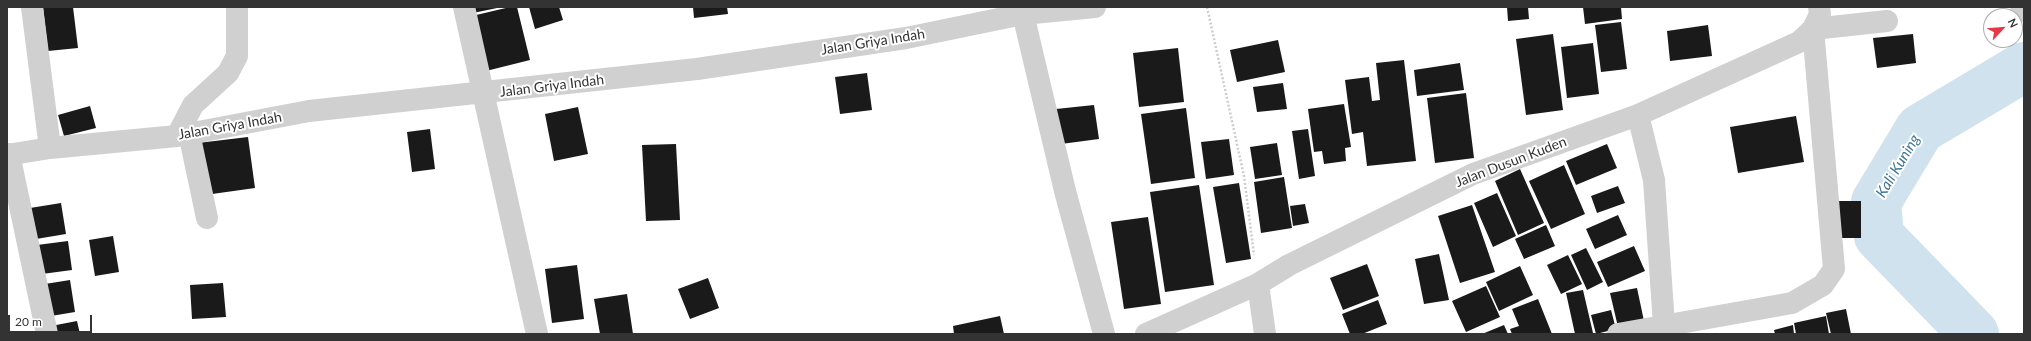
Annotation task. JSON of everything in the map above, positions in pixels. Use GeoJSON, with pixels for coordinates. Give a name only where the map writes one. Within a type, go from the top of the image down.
{"type":"FeatureCollection","features":[{"type":"Feature","properties":{"kind":"street"},"geometry":{"type":"LineString","coordinates":[[32,7],[50,148]]}},
{"type":"Feature","properties":{"kind":"street"},"geometry":{"type":"LineString","coordinates":[[207,218],[183,135],[193,105],[228,73],[237,56],[238,7]]}},
{"type":"Feature","properties":{"kind":"street"},"geometry":{"type":"LineString","coordinates":[[464,7],[536,334]]}},
{"type":"Feature","properties":{"kind":"street","name":"Jalan Griya Indah"},"geometry":{"type":"LineString","coordinates":[[8,154],[50,148],[183,135],[309,111],[712,67],[906,38],[1023,14],[1095,7]]}},
{"type":"Feature","properties":{"kind":"street","name":"Jalan Dusun Kuden"},"geometry":{"type":"LineString","coordinates":[[1146,334],[1258,284],[1289,265],[1473,174],[1638,115],[1799,42],[1813,29],[1820,14],[1819,7]]}},
{"type":"Feature","properties":{"kind":"street"},"geometry":{"type":"LineString","coordinates":[[1023,14],[1065,191],[1104,334]]}},
{"type":"Feature","properties":{"kind":"street"},"geometry":{"type":"LineString","coordinates":[[1618,334],[1664,329],[1792,303],[1823,284],[1834,270],[1813,29],[1886,22]]}},
{"type":"Feature","properties":{"kind":"street"},"geometry":{"type":"LineString","coordinates":[[1638,115],[1654,180],[1664,329]]}},
{"type":"Feature","properties":{"kind":"street"},"geometry":{"type":"LineString","coordinates":[[8,154],[47,334]]}},
{"type":"Feature","properties":{"kind":"street"},"geometry":{"type":"LineString","coordinates":[[1258,284],[1264,334]]}},
{"type":"Feature","properties":{"kind":"path"},"geometry":{"type":"LineString","coordinates":[[1207,7],[1244,176],[1258,284]]}},
{"type":"Feature","properties":{"kind":"building"},"geometry":{"type":"Polygon","coordinates":[[[43,7],[73,7],[78,48],[48,51],[43,7]]]}},
{"type":"Feature","properties":{"kind":"building"},"geometry":{"type":"Polygon","coordinates":[[[472,7],[496,7],[497,8],[473,13],[472,7]]]}},
{"type":"Feature","properties":{"kind":"building"},"geometry":{"type":"Polygon","coordinates":[[[510,7],[517,7],[530,60],[486,71],[472,16],[510,7]]]}},
{"type":"Feature","properties":{"kind":"building"},"geometry":{"type":"Polygon","coordinates":[[[529,7],[559,7],[563,20],[535,29],[529,7]]]}},
{"type":"Feature","properties":{"kind":"building"},"geometry":{"type":"Polygon","coordinates":[[[693,7],[727,7],[728,14],[694,18],[693,7]]]}},
{"type":"Feature","properties":{"kind":"building"},"geometry":{"type":"Polygon","coordinates":[[[1507,7],[1528,7],[1529,19],[1508,21],[1507,7]]]}},
{"type":"Feature","properties":{"kind":"building"},"geometry":{"type":"Polygon","coordinates":[[[1583,7],[1621,7],[1622,19],[1585,24],[1583,7]]]}},
{"type":"Feature","properties":{"kind":"building"},"geometry":{"type":"Polygon","coordinates":[[[1621,22],[1627,69],[1601,72],[1595,25],[1621,22]]]}},
{"type":"Feature","properties":{"kind":"building"},"geometry":{"type":"Polygon","coordinates":[[[1708,25],[1712,56],[1670,61],[1667,31],[1708,25]]]}},
{"type":"Feature","properties":{"kind":"building"},"geometry":{"type":"Polygon","coordinates":[[[1553,34],[1563,110],[1526,115],[1516,39],[1553,34]]]}},
{"type":"Feature","properties":{"kind":"building"},"geometry":{"type":"Polygon","coordinates":[[[1913,34],[1916,63],[1877,68],[1873,38],[1913,34]]]}},
{"type":"Feature","properties":{"kind":"building"},"geometry":{"type":"Polygon","coordinates":[[[1278,40],[1285,72],[1237,82],[1230,50],[1278,40]]]}},
{"type":"Feature","properties":{"kind":"building"},"geometry":{"type":"Polygon","coordinates":[[[1593,43],[1599,94],[1567,98],[1561,47],[1593,43]]]}},
{"type":"Feature","properties":{"kind":"building"},"geometry":{"type":"Polygon","coordinates":[[[1178,48],[1184,102],[1139,107],[1133,53],[1178,48]]]}},
{"type":"Feature","properties":{"kind":"building"},"geometry":{"type":"Polygon","coordinates":[[[1404,60],[1416,161],[1367,166],[1363,132],[1352,134],[1345,80],[1369,77],[1372,101],[1380,100],[1376,63],[1404,60]]]}},
{"type":"Feature","properties":{"kind":"building"},"geometry":{"type":"Polygon","coordinates":[[[1460,63],[1464,90],[1417,96],[1414,70],[1460,63]]]}},
{"type":"Feature","properties":{"kind":"building"},"geometry":{"type":"Polygon","coordinates":[[[867,73],[872,110],[840,114],[835,77],[867,73]]]}},
{"type":"Feature","properties":{"kind":"building"},"geometry":{"type":"Polygon","coordinates":[[[1283,83],[1287,109],[1257,112],[1253,87],[1283,83]]]}},
{"type":"Feature","properties":{"kind":"building"},"geometry":{"type":"Polygon","coordinates":[[[1466,93],[1474,158],[1435,163],[1427,98],[1466,93]]]}},
{"type":"Feature","properties":{"kind":"building"},"geometry":{"type":"Polygon","coordinates":[[[1344,104],[1351,147],[1345,148],[1346,161],[1324,164],[1322,151],[1314,152],[1308,109],[1344,104]]]}},
{"type":"Feature","properties":{"kind":"building"},"geometry":{"type":"Polygon","coordinates":[[[1094,105],[1099,139],[1061,144],[1056,109],[1094,105]]]}},
{"type":"Feature","properties":{"kind":"building"},"geometry":{"type":"Polygon","coordinates":[[[90,106],[96,128],[64,136],[58,115],[90,106]]]}},
{"type":"Feature","properties":{"kind":"building"},"geometry":{"type":"Polygon","coordinates":[[[578,107],[588,154],[554,161],[545,114],[578,107]]]}},
{"type":"Feature","properties":{"kind":"building"},"geometry":{"type":"Polygon","coordinates":[[[1186,108],[1195,178],[1151,184],[1141,114],[1186,108]]]}},
{"type":"Feature","properties":{"kind":"building"},"geometry":{"type":"Polygon","coordinates":[[[1796,116],[1804,162],[1738,173],[1730,127],[1796,116]]]}},
{"type":"Feature","properties":{"kind":"building"},"geometry":{"type":"Polygon","coordinates":[[[430,129],[435,169],[412,172],[407,132],[430,129]]]}},
{"type":"Feature","properties":{"kind":"building"},"geometry":{"type":"Polygon","coordinates":[[[1308,129],[1315,176],[1299,179],[1292,131],[1308,129]]]}},
{"type":"Feature","properties":{"kind":"building"},"geometry":{"type":"Polygon","coordinates":[[[248,137],[255,188],[205,195],[198,143],[248,137]]]}},
{"type":"Feature","properties":{"kind":"building"},"geometry":{"type":"Polygon","coordinates":[[[1229,139],[1234,175],[1206,179],[1201,142],[1229,139]]]}},
{"type":"Feature","properties":{"kind":"building"},"geometry":{"type":"Polygon","coordinates":[[[1277,143],[1282,175],[1255,179],[1250,147],[1277,143]]]}},
{"type":"Feature","properties":{"kind":"building"},"geometry":{"type":"Polygon","coordinates":[[[676,144],[680,220],[646,221],[642,145],[676,144]]]}},
{"type":"Feature","properties":{"kind":"building"},"geometry":{"type":"Polygon","coordinates":[[[1607,144],[1617,168],[1576,185],[1566,161],[1607,144]]]}},
{"type":"Feature","properties":{"kind":"building"},"geometry":{"type":"Polygon","coordinates":[[[1564,165],[1585,214],[1551,229],[1529,181],[1564,165]]]}},
{"type":"Feature","properties":{"kind":"building"},"geometry":{"type":"Polygon","coordinates":[[[1520,169],[1544,223],[1518,235],[1495,181],[1520,169]]]}},
{"type":"Feature","properties":{"kind":"building"},"geometry":{"type":"Polygon","coordinates":[[[1284,177],[1292,228],[1261,233],[1254,182],[1284,177]]]}},
{"type":"Feature","properties":{"kind":"building"},"geometry":{"type":"Polygon","coordinates":[[[1239,183],[1251,259],[1226,263],[1213,187],[1239,183]]]}},
{"type":"Feature","properties":{"kind":"building"},"geometry":{"type":"Polygon","coordinates":[[[1199,185],[1214,285],[1165,292],[1150,192],[1199,185]]]}},
{"type":"Feature","properties":{"kind":"building"},"geometry":{"type":"Polygon","coordinates":[[[1618,186],[1625,203],[1597,213],[1591,196],[1618,186]]]}},
{"type":"Feature","properties":{"kind":"building"},"geometry":{"type":"Polygon","coordinates":[[[1497,193],[1516,236],[1493,247],[1474,203],[1497,193]]]}},
{"type":"Feature","properties":{"kind":"building"},"geometry":{"type":"Polygon","coordinates":[[[1837,201],[1861,201],[1861,238],[1837,238],[1837,201]]]}},
{"type":"Feature","properties":{"kind":"building"},"geometry":{"type":"Polygon","coordinates":[[[61,203],[66,234],[36,239],[30,208],[61,203]]]}},
{"type":"Feature","properties":{"kind":"building"},"geometry":{"type":"Polygon","coordinates":[[[1305,204],[1309,223],[1293,226],[1290,206],[1305,204]]]}},
{"type":"Feature","properties":{"kind":"building"},"geometry":{"type":"Polygon","coordinates":[[[1472,205],[1495,272],[1460,283],[1438,216],[1472,205]]]}},
{"type":"Feature","properties":{"kind":"building"},"geometry":{"type":"Polygon","coordinates":[[[1618,215],[1627,235],[1595,249],[1586,229],[1618,215]]]}},
{"type":"Feature","properties":{"kind":"building"},"geometry":{"type":"Polygon","coordinates":[[[1148,217],[1161,304],[1124,309],[1111,222],[1148,217]]]}},
{"type":"Feature","properties":{"kind":"building"},"geometry":{"type":"Polygon","coordinates":[[[1546,225],[1555,246],[1524,259],[1515,239],[1546,225]]]}},
{"type":"Feature","properties":{"kind":"building"},"geometry":{"type":"Polygon","coordinates":[[[113,236],[119,272],[95,276],[89,240],[113,236]]]}},
{"type":"Feature","properties":{"kind":"building"},"geometry":{"type":"Polygon","coordinates":[[[68,241],[72,270],[42,274],[37,245],[68,241]]]}},
{"type":"Feature","properties":{"kind":"building"},"geometry":{"type":"Polygon","coordinates":[[[1634,246],[1645,271],[1608,287],[1597,262],[1634,246]]]}},
{"type":"Feature","properties":{"kind":"building"},"geometry":{"type":"Polygon","coordinates":[[[1586,248],[1603,282],[1587,290],[1571,255],[1586,248]]]}},
{"type":"Feature","properties":{"kind":"building"},"geometry":{"type":"Polygon","coordinates":[[[1439,254],[1449,300],[1424,304],[1415,259],[1439,254]]]}},
{"type":"Feature","properties":{"kind":"building"},"geometry":{"type":"Polygon","coordinates":[[[1568,255],[1582,284],[1561,294],[1547,265],[1568,255]]]}},
{"type":"Feature","properties":{"kind":"building"},"geometry":{"type":"Polygon","coordinates":[[[1367,264],[1379,296],[1343,310],[1330,278],[1367,264]]]}},
{"type":"Feature","properties":{"kind":"building"},"geometry":{"type":"Polygon","coordinates":[[[577,265],[584,319],[552,323],[545,269],[577,265]]]}},
{"type":"Feature","properties":{"kind":"building"},"geometry":{"type":"Polygon","coordinates":[[[1520,266],[1533,295],[1499,311],[1486,282],[1520,266]]]}},
{"type":"Feature","properties":{"kind":"building"},"geometry":{"type":"Polygon","coordinates":[[[708,278],[719,308],[690,319],[678,289],[708,278]]]}},
{"type":"Feature","properties":{"kind":"building"},"geometry":{"type":"Polygon","coordinates":[[[70,280],[75,312],[51,316],[45,284],[70,280]]]}},
{"type":"Feature","properties":{"kind":"building"},"geometry":{"type":"Polygon","coordinates":[[[223,283],[226,317],[192,319],[190,285],[223,283]]]}},
{"type":"Feature","properties":{"kind":"building"},"geometry":{"type":"Polygon","coordinates":[[[1486,286],[1500,317],[1466,332],[1452,301],[1486,286]]]}},
{"type":"Feature","properties":{"kind":"building"},"geometry":{"type":"Polygon","coordinates":[[[1637,288],[1644,321],[1618,327],[1610,293],[1637,288]]]}},
{"type":"Feature","properties":{"kind":"building"},"geometry":{"type":"Polygon","coordinates":[[[1583,290],[1593,333],[1575,334],[1566,293],[1583,290]]]}},
{"type":"Feature","properties":{"kind":"building"},"geometry":{"type":"Polygon","coordinates":[[[627,294],[633,334],[600,334],[594,299],[627,294]]]}},
{"type":"Feature","properties":{"kind":"building"},"geometry":{"type":"Polygon","coordinates":[[[1538,299],[1552,334],[1512,334],[1510,329],[1519,326],[1512,309],[1538,299]]]}},
{"type":"Feature","properties":{"kind":"building"},"geometry":{"type":"Polygon","coordinates":[[[1378,300],[1387,324],[1362,334],[1350,334],[1342,314],[1378,300]]]}},
{"type":"Feature","properties":{"kind":"building"},"geometry":{"type":"Polygon","coordinates":[[[1846,309],[1851,334],[1831,334],[1826,313],[1846,309]]]}},
{"type":"Feature","properties":{"kind":"building"},"geometry":{"type":"Polygon","coordinates":[[[1611,310],[1616,329],[1596,334],[1591,315],[1611,310]]]}},
{"type":"Feature","properties":{"kind":"building"},"geometry":{"type":"Polygon","coordinates":[[[1000,316],[1004,334],[954,334],[953,326],[1000,316]]]}},
{"type":"Feature","properties":{"kind":"building"},"geometry":{"type":"Polygon","coordinates":[[[1826,316],[1829,334],[1796,334],[1794,323],[1826,316]]]}},
{"type":"Feature","properties":{"kind":"building"},"geometry":{"type":"Polygon","coordinates":[[[77,321],[80,334],[53,334],[51,326],[77,321]]]}},
{"type":"Feature","properties":{"kind":"building"},"geometry":{"type":"Polygon","coordinates":[[[1504,325],[1508,334],[1482,334],[1504,325]]]}},
{"type":"Feature","properties":{"kind":"building"},"geometry":{"type":"Polygon","coordinates":[[[1793,325],[1794,334],[1775,334],[1774,330],[1793,325]]]}},
{"type":"Feature","properties":{"kind":"waterway","name":"Kali Kuning"},"geometry":{"type":"LineString","coordinates":[[1974,334],[1879,236],[1876,202],[1920,129],[2024,67]]}}]}
